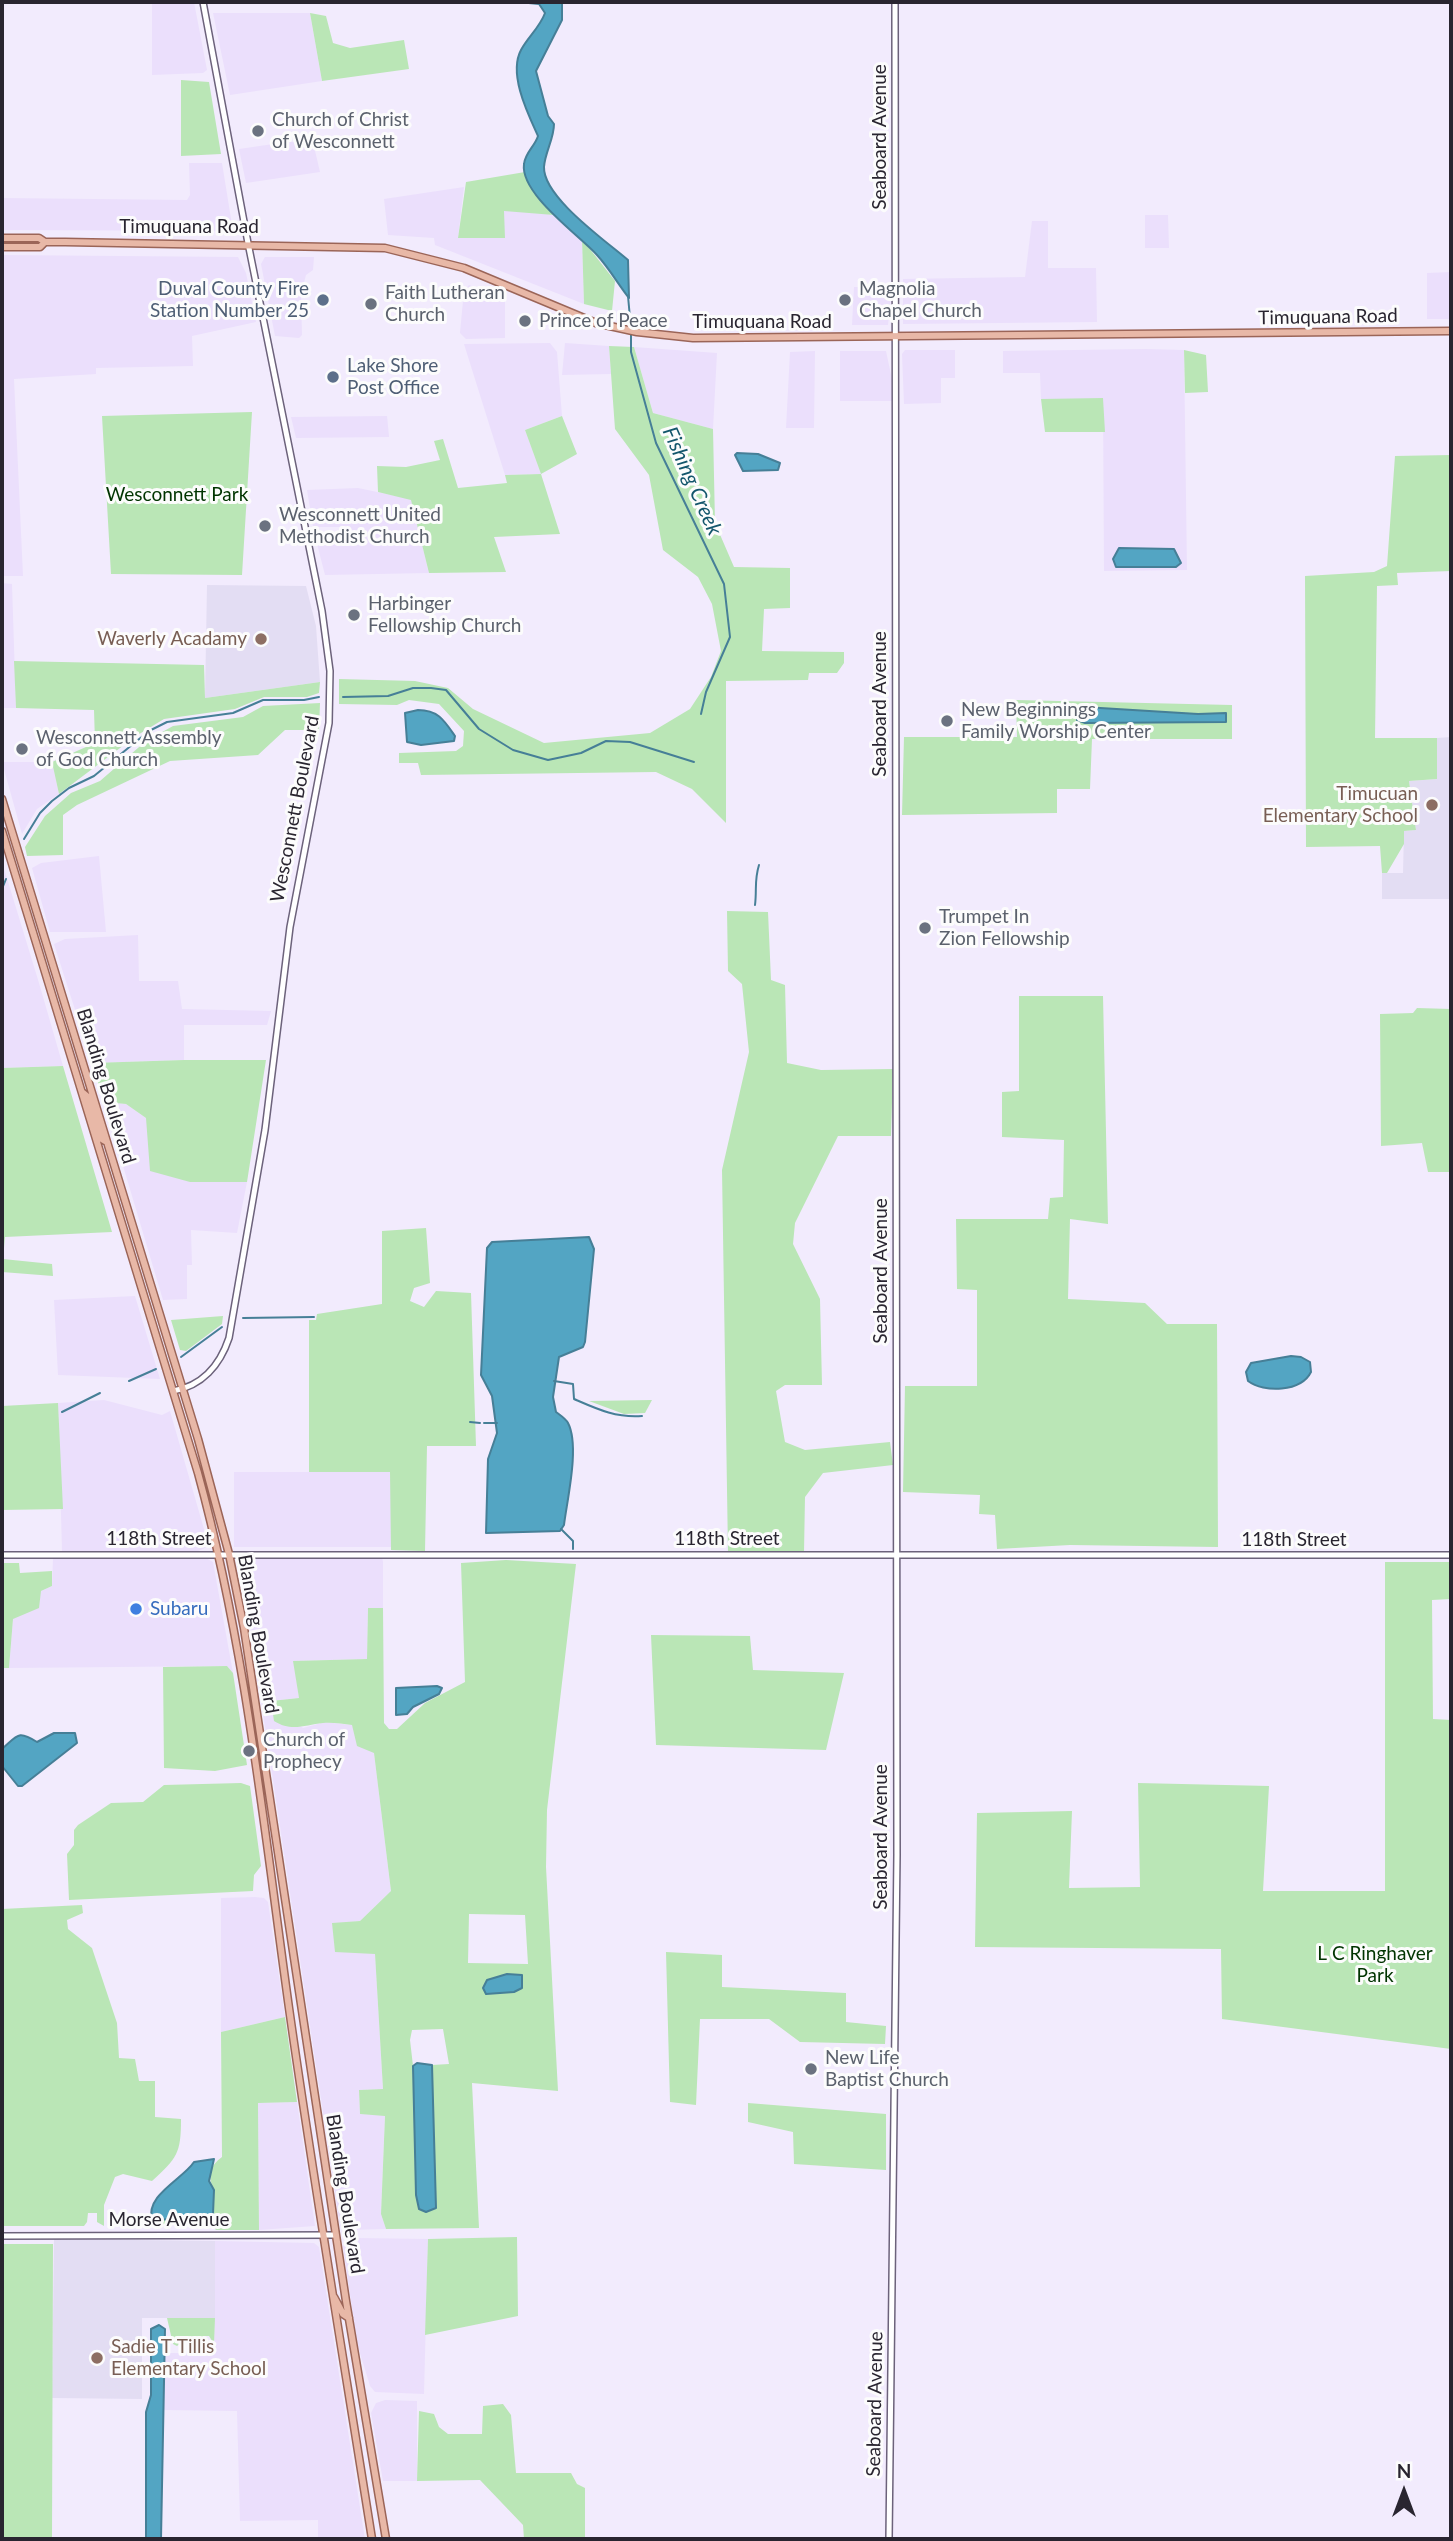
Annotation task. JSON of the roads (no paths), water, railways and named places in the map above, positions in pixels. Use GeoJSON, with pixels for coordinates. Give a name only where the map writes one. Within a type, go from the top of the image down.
{"type":"FeatureCollection","features":[{"type":"Feature","properties":{"kind":"main road","name":"Timuquana Road"},"geometry":{"type":"LineString","coordinates":[[2,238],[39,238],[46,242],[355,245],[404,251],[489,277],[563,311],[607,326],[693,338],[1451,331]]}},
{"type":"Feature","properties":{"kind":"main road","name":"Timuquana Road"},"geometry":{"type":"LineString","coordinates":[[2,247],[40,247],[46,242]]}},
{"type":"Feature","properties":{"kind":"main road","name":"Blanding Boulevard"},"geometry":{"type":"LineString","coordinates":[[2,799],[182,1390],[229,1554],[244,1628],[335,2235],[386,2539]]}},
{"type":"Feature","properties":{"kind":"main road","name":"Blanding Boulevard"},"geometry":{"type":"LineString","coordinates":[[2,831],[220,1554],[253,1753],[332,2295],[372,2539]]}},
{"type":"Feature","properties":{"kind":"main road"},"geometry":{"type":"LineString","coordinates":[[61,1024],[70,1023]]}},
{"type":"Feature","properties":{"kind":"main road"},"geometry":{"type":"LineString","coordinates":[[81,1090],[88,1097],[100,1138],[106,1142]]}},
{"type":"Feature","properties":{"kind":"main road"},"geometry":{"type":"LineString","coordinates":[[253,1753],[267,1778]]}},
{"type":"Feature","properties":{"kind":"main road"},"geometry":{"type":"LineString","coordinates":[[256,1775],[270,1801]]}},
{"type":"Feature","properties":{"kind":"main road"},"geometry":{"type":"LineString","coordinates":[[290,2008],[301,2007]]}},
{"type":"Feature","properties":{"kind":"main road"},"geometry":{"type":"LineString","coordinates":[[306,2122],[318,2120]]}},
{"type":"Feature","properties":{"kind":"main road"},"geometry":{"type":"LineString","coordinates":[[332,2295],[342,2314],[349,2318]]}},
{"type":"Feature","properties":{"kind":"street","name":"Wesconnett Boulevard"},"geometry":{"type":"LineString","coordinates":[[173,1391],[191,1387],[211,1371],[229,1338],[265,1130],[290,927],[325,748],[331,702],[329,654],[323,611],[248,243],[203,2]]}},
{"type":"Feature","properties":{"kind":"street","name":"Seaboard Avenue"},"geometry":{"type":"LineString","coordinates":[[889,2539],[896,2074],[895,2]]}},
{"type":"Feature","properties":{"kind":"street","name":"118th Street"},"geometry":{"type":"LineString","coordinates":[[2,1555],[1451,1555]]}},
{"type":"Feature","properties":{"kind":"street","name":"Morse Avenue"},"geometry":{"type":"LineString","coordinates":[[2,2236],[335,2235]]}},
{"type":"Feature","properties":{"kind":"water"},"geometry":{"type":"Polygon","coordinates":[[[518,2],[562,2],[562,20],[536,71],[548,116],[554,124],[544,167],[546,179],[577,218],[628,260],[629,298],[597,255],[541,201],[525,176],[525,160],[538,136],[521,94],[518,60],[521,50],[545,13],[539,4],[518,2]]]}},
{"type":"Feature","properties":{"kind":"water"},"geometry":{"type":"Polygon","coordinates":[[[758,454],[780,463],[778,470],[743,471],[735,455],[758,454]]]}},
{"type":"Feature","properties":{"kind":"water"},"geometry":{"type":"Polygon","coordinates":[[[1119,548],[1174,549],[1181,563],[1176,567],[1116,567],[1113,559],[1119,548]]]}},
{"type":"Feature","properties":{"kind":"water"},"geometry":{"type":"Polygon","coordinates":[[[1084,707],[1198,714],[1226,713],[1226,722],[1085,723],[1077,720],[1078,711],[1084,707]]]}},
{"type":"Feature","properties":{"kind":"water"},"geometry":{"type":"Polygon","coordinates":[[[418,710],[440,717],[455,736],[454,741],[421,745],[407,742],[405,713],[418,710]]]}},
{"type":"Feature","properties":{"kind":"water"},"geometry":{"type":"Polygon","coordinates":[[[589,1237],[594,1249],[585,1342],[583,1347],[559,1357],[553,1397],[556,1412],[568,1423],[573,1445],[572,1473],[564,1525],[560,1531],[486,1533],[488,1459],[497,1433],[492,1396],[481,1375],[487,1248],[492,1242],[589,1237]]]}},
{"type":"Feature","properties":{"kind":"water"},"geometry":{"type":"Polygon","coordinates":[[[1291,1356],[1310,1362],[1311,1372],[1299,1384],[1272,1389],[1248,1381],[1246,1372],[1251,1363],[1291,1356]]]}},
{"type":"Feature","properties":{"kind":"water"},"geometry":{"type":"Polygon","coordinates":[[[396,1688],[442,1688],[439,1694],[413,1707],[407,1714],[396,1715],[396,1688]]]}},
{"type":"Feature","properties":{"kind":"water"},"geometry":{"type":"Polygon","coordinates":[[[54,1733],[75,1733],[77,1743],[22,1786],[18,1786],[2,1766],[2,1749],[18,1736],[26,1736],[37,1742],[54,1733]]]}},
{"type":"Feature","properties":{"kind":"water"},"geometry":{"type":"Polygon","coordinates":[[[507,1974],[522,1975],[522,1988],[514,1992],[486,1994],[483,1988],[487,1980],[507,1974]]]}},
{"type":"Feature","properties":{"kind":"water"},"geometry":{"type":"Polygon","coordinates":[[[417,2063],[432,2065],[436,2208],[426,2212],[419,2209],[416,2195],[413,2066],[417,2063]]]}},
{"type":"Feature","properties":{"kind":"water"},"geometry":{"type":"Polygon","coordinates":[[[214,2159],[209,2181],[214,2190],[213,2214],[204,2218],[152,2220],[154,2203],[166,2188],[194,2162],[214,2159]]]}},
{"type":"Feature","properties":{"kind":"water"},"geometry":{"type":"Polygon","coordinates":[[[159,2325],[165,2329],[161,2539],[146,2539],[146,2412],[151,2395],[151,2329],[159,2325]]]}},
{"type":"Feature","properties":{"kind":"waterway","name":"Fishing Creek"},"geometry":{"type":"LineString","coordinates":[[628,296],[631,329]]}},
{"type":"Feature","properties":{"kind":"waterway","name":"Fishing Creek"},"geometry":{"type":"LineString","coordinates":[[631,334],[631,352],[656,443],[724,584],[730,637],[706,692],[701,714]]}},
{"type":"Feature","properties":{"kind":"waterway"},"geometry":{"type":"LineString","coordinates":[[343,697],[388,696],[413,688],[446,690],[479,729],[513,750],[548,760],[581,753],[606,741],[630,742],[694,762]]}},
{"type":"Feature","properties":{"kind":"waterway"},"geometry":{"type":"LineString","coordinates":[[24,839],[40,813],[52,801],[69,788],[94,776],[149,731],[167,722],[233,713],[263,700],[304,700],[319,697]]}},
{"type":"Feature","properties":{"kind":"waterway"},"geometry":{"type":"LineString","coordinates":[[755,905],[759,865]]}},
{"type":"Feature","properties":{"kind":"waterway"},"geometry":{"type":"LineString","coordinates":[[2,889],[6,879]]}},
{"type":"Feature","properties":{"kind":"waterway"},"geometry":{"type":"LineString","coordinates":[[243,1318],[314,1317]]}},
{"type":"Feature","properties":{"kind":"waterway"},"geometry":{"type":"LineString","coordinates":[[181,1357],[222,1327]]}},
{"type":"Feature","properties":{"kind":"waterway"},"geometry":{"type":"LineString","coordinates":[[129,1381],[156,1369]]}},
{"type":"Feature","properties":{"kind":"waterway"},"geometry":{"type":"LineString","coordinates":[[554,1381],[573,1384],[574,1399],[591,1406],[615,1414],[642,1416]]}},
{"type":"Feature","properties":{"kind":"waterway"},"geometry":{"type":"LineString","coordinates":[[62,1412],[100,1393]]}},
{"type":"Feature","properties":{"kind":"waterway"},"geometry":{"type":"LineString","coordinates":[[470,1422],[480,1423]]}},
{"type":"Feature","properties":{"kind":"waterway"},"geometry":{"type":"LineString","coordinates":[[484,1423],[497,1423]]}},
{"type":"Feature","properties":{"kind":"waterway"},"geometry":{"type":"LineString","coordinates":[[561,1529],[573,1541],[573,1549]]}},
{"type":"Feature","properties":{"kind":"place","name":"Church of Christ of Wesconnett"},"geometry":{"type":"Point","coordinates":[258,131]}},
{"type":"Feature","properties":{"kind":"place","name":"Duval County Fire Station Number 25"},"geometry":{"type":"Point","coordinates":[323,300]}},
{"type":"Feature","properties":{"kind":"place","name":"Magnolia Chapel Church"},"geometry":{"type":"Point","coordinates":[845,300]}},
{"type":"Feature","properties":{"kind":"place","name":"Faith Lutheran Church"},"geometry":{"type":"Point","coordinates":[371,304]}},
{"type":"Feature","properties":{"kind":"place","name":"Prince of Peace"},"geometry":{"type":"Point","coordinates":[525,321]}},
{"type":"Feature","properties":{"kind":"place","name":"Lake Shore Post Office"},"geometry":{"type":"Point","coordinates":[333,377]}},
{"type":"Feature","properties":{"kind":"place","name":"Wesconnett United Methodist Church"},"geometry":{"type":"Point","coordinates":[265,526]}},
{"type":"Feature","properties":{"kind":"place","name":"Harbinger Fellowship Church"},"geometry":{"type":"Point","coordinates":[354,615]}},
{"type":"Feature","properties":{"kind":"place","name":"Waverly Acadamy"},"geometry":{"type":"Point","coordinates":[261,639]}},
{"type":"Feature","properties":{"kind":"place","name":"New Beginnings Family Worship Center"},"geometry":{"type":"Point","coordinates":[947,721]}},
{"type":"Feature","properties":{"kind":"place","name":"Wesconnett Assembly of God Church"},"geometry":{"type":"Point","coordinates":[22,749]}},
{"type":"Feature","properties":{"kind":"place","name":"Timucuan Elementary School"},"geometry":{"type":"Point","coordinates":[1432,805]}},
{"type":"Feature","properties":{"kind":"place","name":"Trumpet In Zion Fellowship"},"geometry":{"type":"Point","coordinates":[925,928]}},
{"type":"Feature","properties":{"kind":"place","name":"Subaru"},"geometry":{"type":"Point","coordinates":[136,1609]}},
{"type":"Feature","properties":{"kind":"place","name":"Church of Prophecy"},"geometry":{"type":"Point","coordinates":[249,1751]}},
{"type":"Feature","properties":{"kind":"place","name":"New Life Baptist Church"},"geometry":{"type":"Point","coordinates":[811,2069]}},
{"type":"Feature","properties":{"kind":"place","name":"Sadie T Tillis Elementary School"},"geometry":{"type":"Point","coordinates":[97,2358]}},
{"type":"Feature","properties":{"kind":"park label","name":"Wesconnett Park"},"geometry":{"type":"Point","coordinates":[177,495]}},
{"type":"Feature","properties":{"kind":"park label","name":"L C Ringhaver Park"},"geometry":{"type":"Point","coordinates":[1375,1965]}}]}
